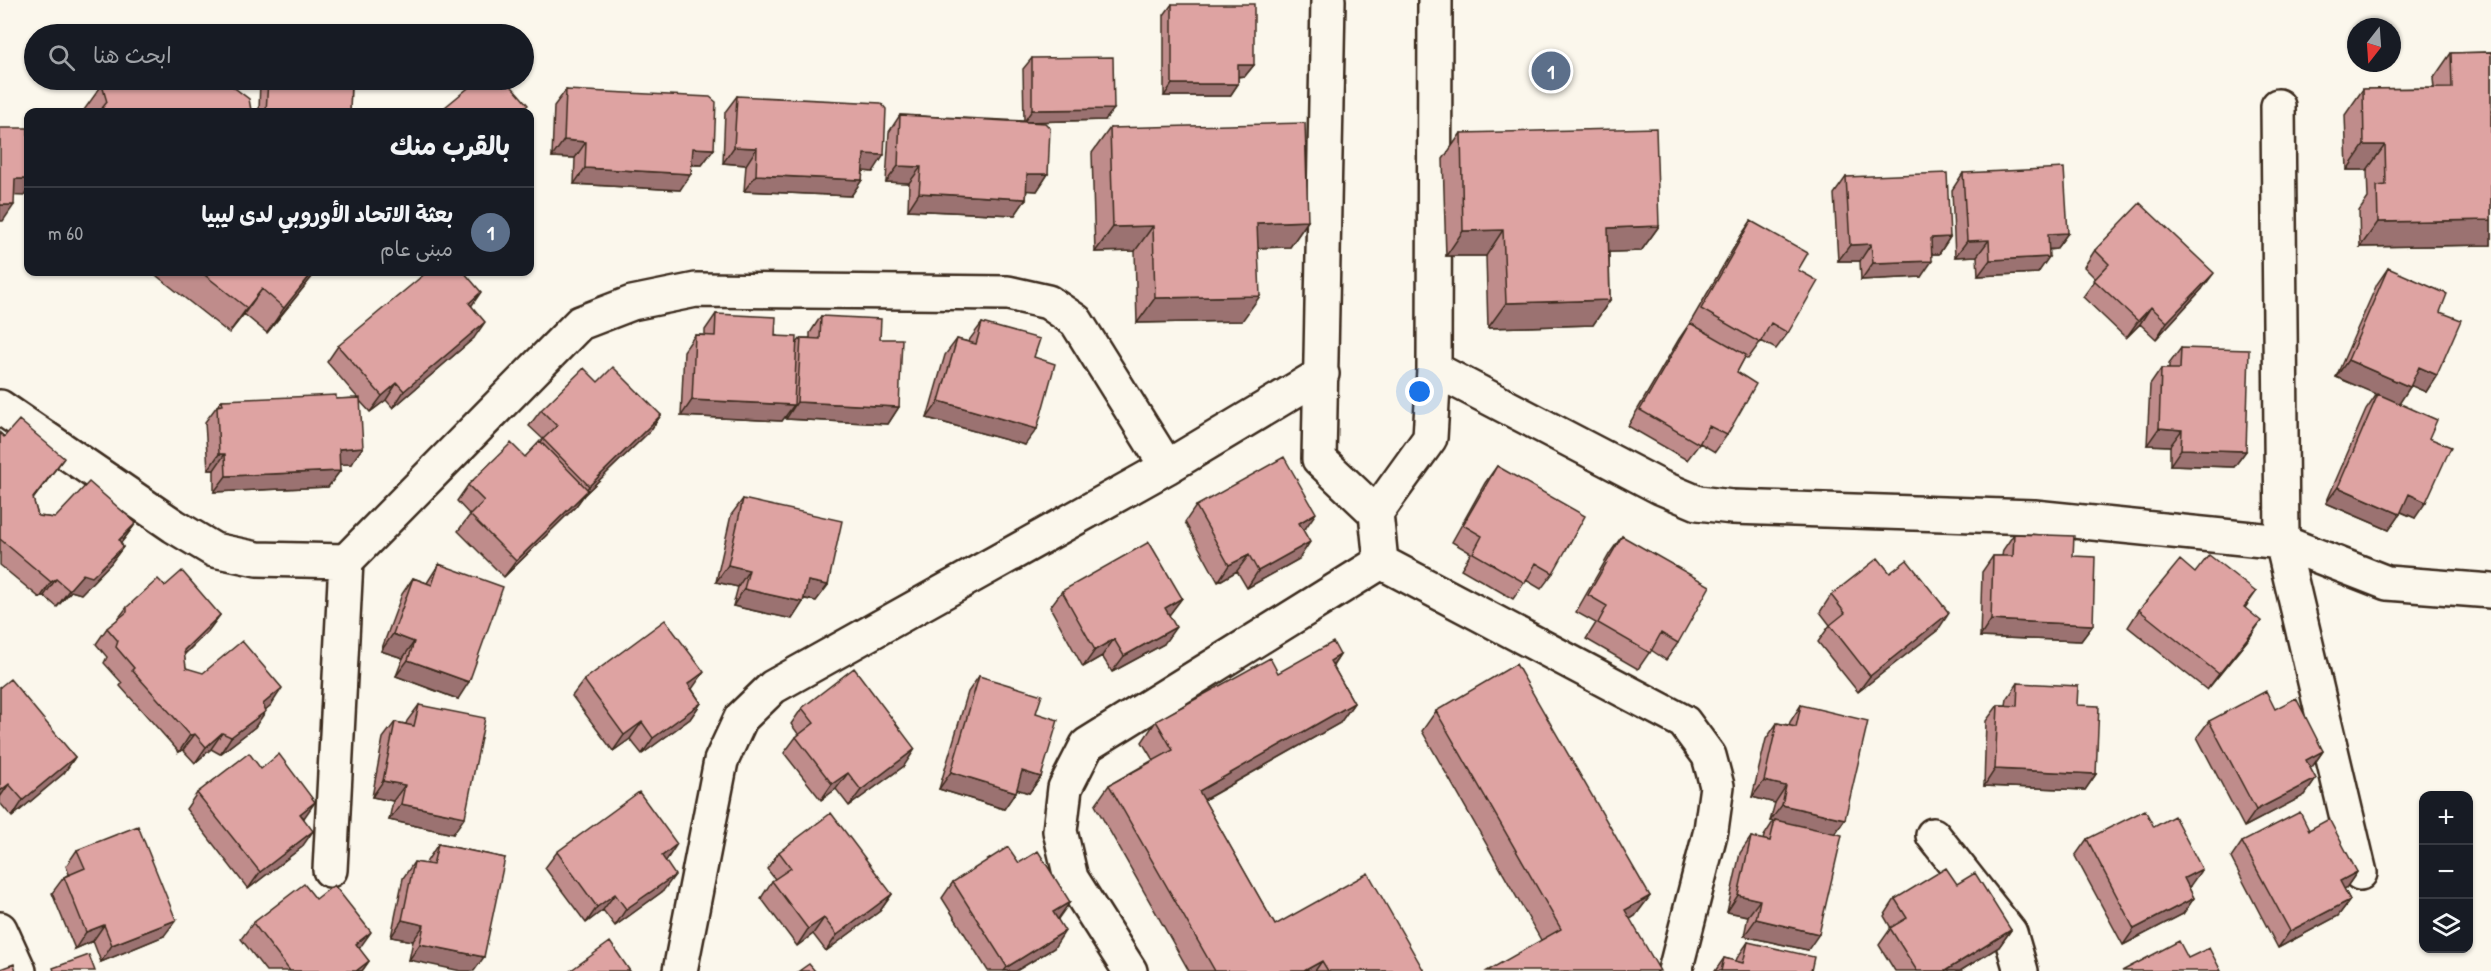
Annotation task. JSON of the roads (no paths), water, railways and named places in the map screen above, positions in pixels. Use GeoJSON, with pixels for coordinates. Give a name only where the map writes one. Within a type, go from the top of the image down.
{"type":"FeatureCollection","features":[{"type":"Feature","properties":{"kind":"lane"},"geometry":{"type":"LineString","coordinates":[[1328,0],[1319,459],[1376,513],[1381,562]]}},
{"type":"Feature","properties":{"kind":"lane"},"geometry":{"type":"LineString","coordinates":[[1376,513],[1430,438],[1434,369],[1435,0]]}},
{"type":"Feature","properties":{"kind":"lane"},"geometry":{"type":"LineString","coordinates":[[2278,106],[2282,542],[2360,873]]}},
{"type":"Feature","properties":{"kind":"lane"},"geometry":{"type":"LineString","coordinates":[[330,870],[346,561],[580,323],[632,303],[696,290],[1008,293],[1048,302],[1076,321],[1167,467]]}},
{"type":"Feature","properties":{"kind":"lane"},"geometry":{"type":"LineString","coordinates":[[1434,369],[1660,487],[1698,503],[1732,507],[2034,517],[2282,542],[2386,583],[2491,591]]}},
{"type":"Feature","properties":{"kind":"lane"},"geometry":{"type":"LineString","coordinates":[[680,971],[721,761],[741,718],[773,687],[1167,467],[1322,374]]}},
{"type":"Feature","properties":{"kind":"lane"},"geometry":{"type":"LineString","coordinates":[[0,407],[174,526],[214,550],[257,559],[346,561]]}},
{"type":"Feature","properties":{"kind":"lane"},"geometry":{"type":"LineString","coordinates":[[1130,971],[1071,878],[1060,831],[1065,788],[1087,745],[1381,562]]}},
{"type":"Feature","properties":{"kind":"lane"},"geometry":{"type":"LineString","coordinates":[[1381,562],[1684,722],[1709,756],[1717,786],[1711,830],[1675,971]]}},
{"type":"Feature","properties":{"kind":"lane"},"geometry":{"type":"LineString","coordinates":[[1933,835],[2010,933],[2021,971]]}},
{"type":"Feature","properties":{"kind":"lane"},"geometry":{"type":"LineString","coordinates":[[0,929],[19,971]]}},
{"type":"Feature","properties":{"kind":"place","name":"بعثة الاتحاد الأوروبي لدى ليبيا"},"geometry":{"type":"Point","coordinates":[1551,71]}}]}
